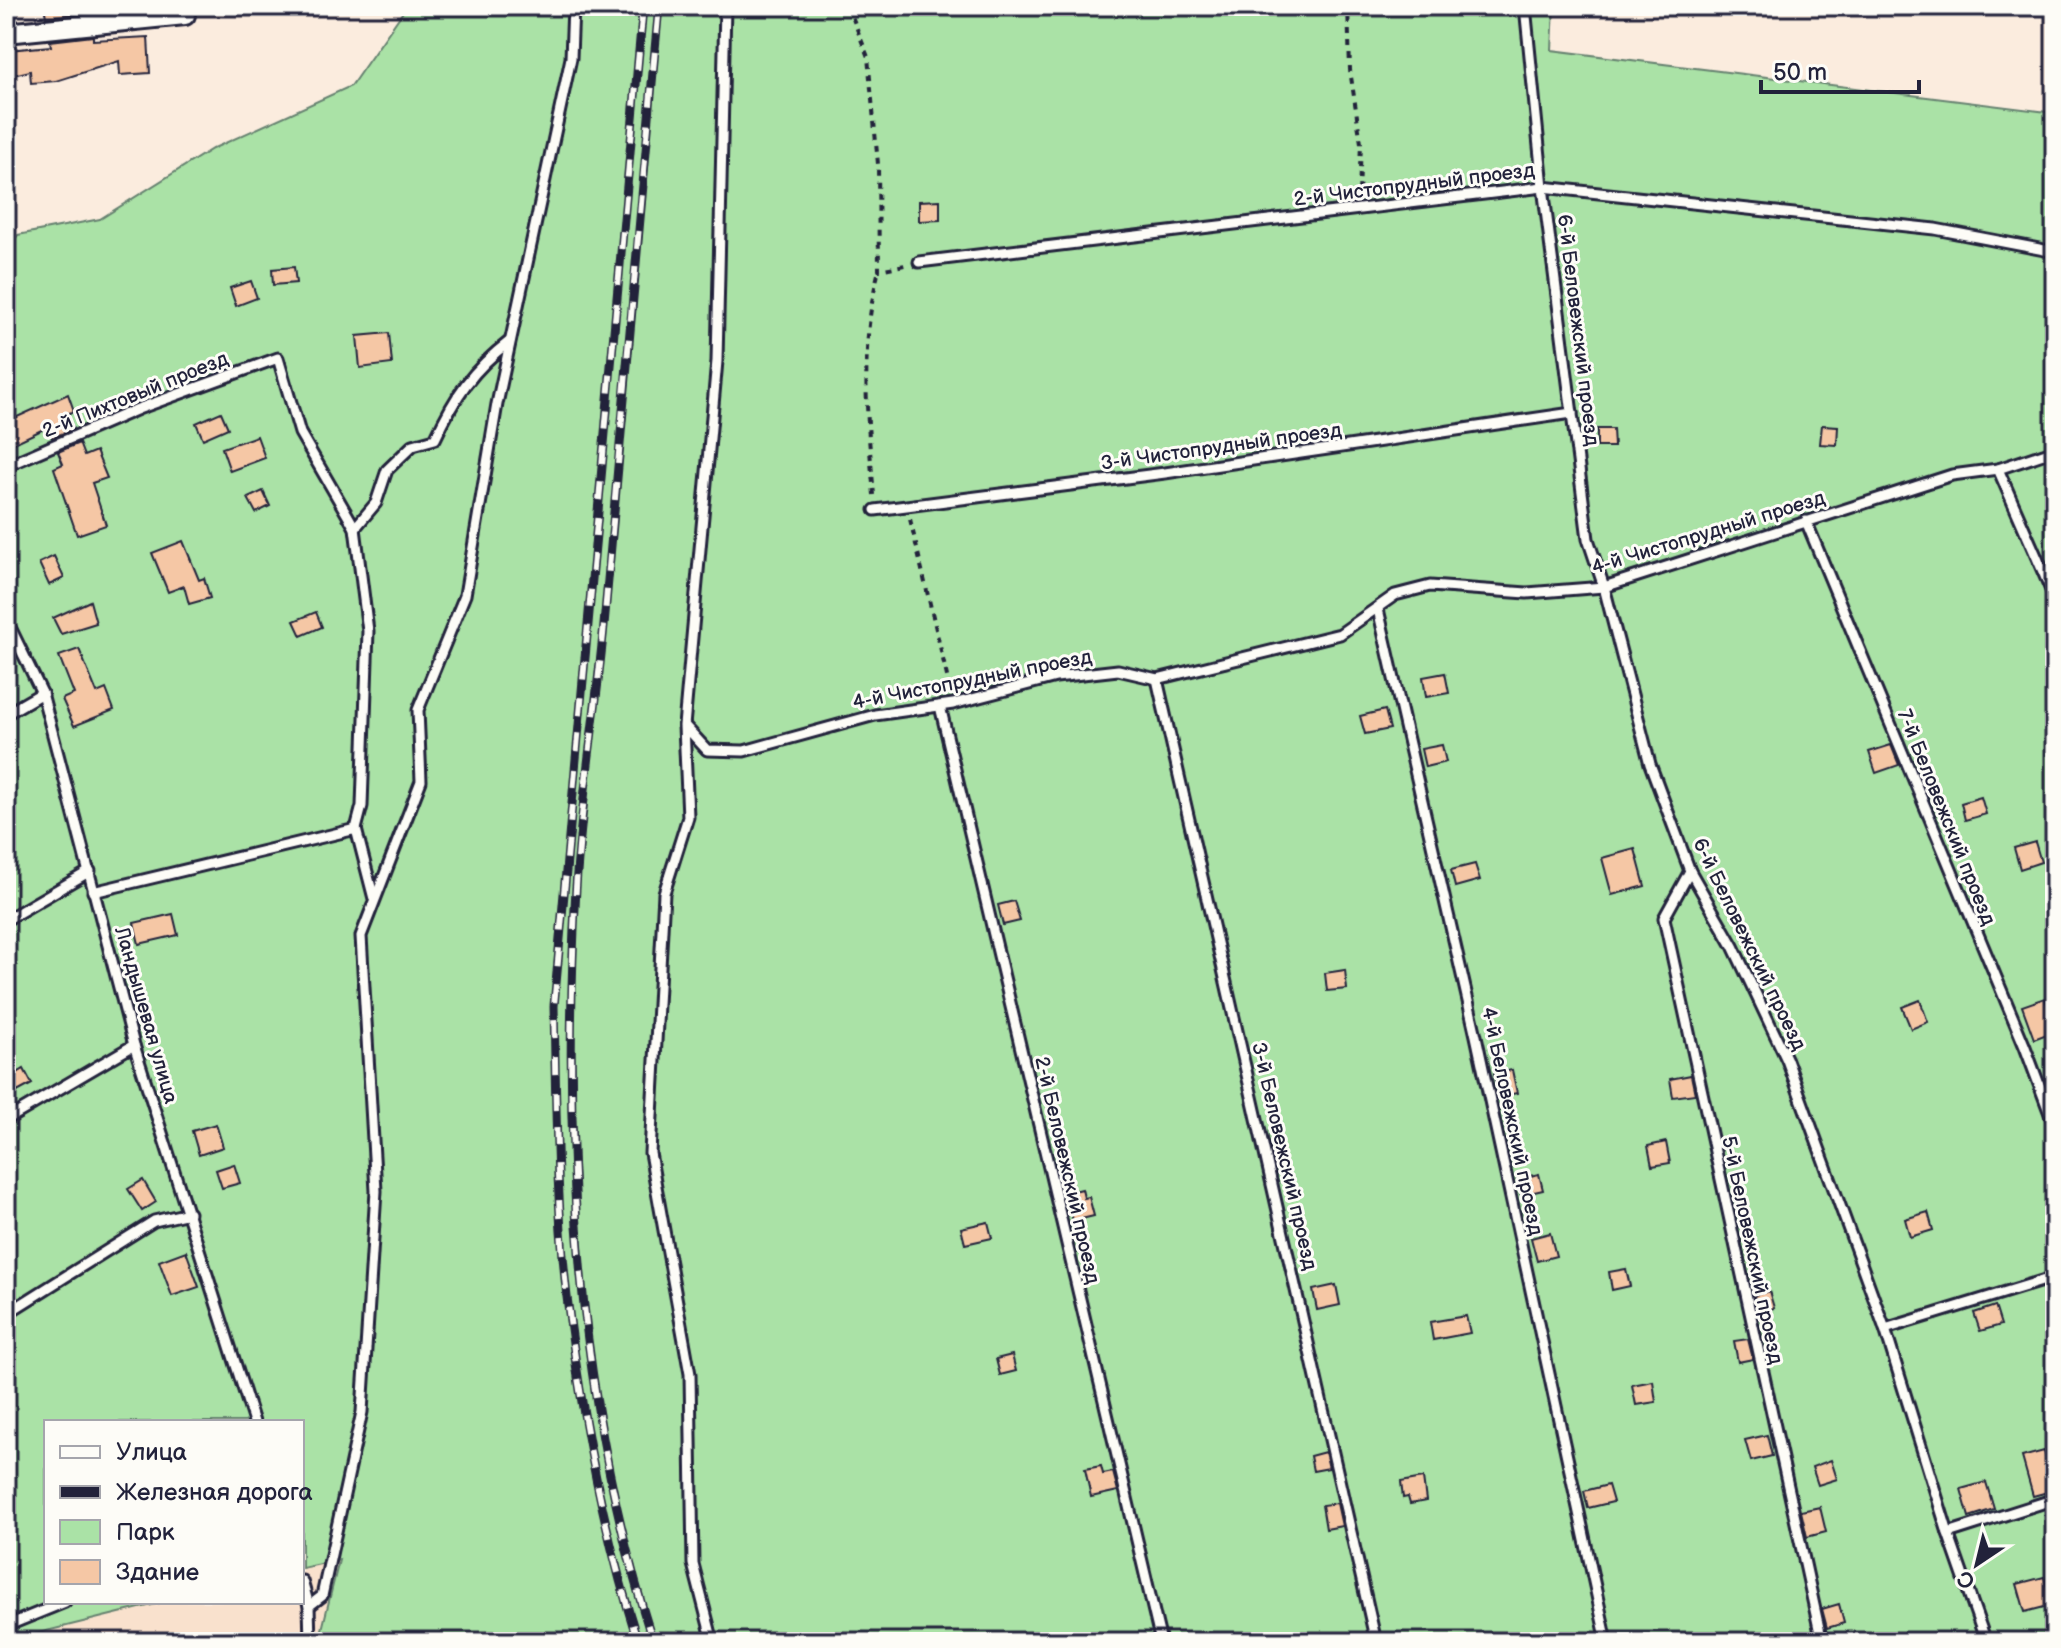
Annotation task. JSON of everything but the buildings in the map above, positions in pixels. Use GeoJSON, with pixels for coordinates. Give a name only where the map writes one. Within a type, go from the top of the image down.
{"type":"FeatureCollection","features":[{"type":"Feature","properties":{"kind":"street"},"geometry":{"type":"LineString","coordinates":[[6,33],[185,15]]}},
{"type":"Feature","properties":{"kind":"lane"},"geometry":{"type":"LineString","coordinates":[[309,1606],[322,1596],[362,1412],[376,1191],[361,936],[421,781],[418,710],[465,595],[510,341],[571,58],[573,6]]}},
{"type":"Feature","properties":{"kind":"lane"},"geometry":{"type":"LineString","coordinates":[[713,1642],[693,1564],[690,1374],[650,1153],[664,893],[688,817],[684,726],[717,361],[725,6]]}},
{"type":"Feature","properties":{"kind":"lane","name":"6-й Беловежский проезд"},"geometry":{"type":"LineString","coordinates":[[1525,6],[1543,187],[1588,539],[1604,587],[1650,764],[1690,871],[1733,946],[1787,1060],[1885,1329],[1948,1533],[1986,1642]]}},
{"type":"Feature","properties":{"kind":"lane","name":"2-й Чистопрудный проезд"},"geometry":{"type":"LineString","coordinates":[[919,262],[1543,187],[1935,229],[2055,252]]}},
{"type":"Feature","properties":{"kind":"lane"},"geometry":{"type":"LineString","coordinates":[[374,899],[356,829],[362,806],[368,631],[355,528],[376,503],[387,470],[413,445],[435,439],[452,403],[480,365],[510,341]]}},
{"type":"Feature","properties":{"kind":"lane","name":"2-й Пихтовый проезд"},"geometry":{"type":"LineString","coordinates":[[6,466],[138,409],[278,358],[300,433],[355,528]]}},
{"type":"Feature","properties":{"kind":"lane","name":"3-й Чистопрудный проезд"},"geometry":{"type":"LineString","coordinates":[[875,510],[1165,473],[1572,413]]}},
{"type":"Feature","properties":{"kind":"lane","name":"4-й Чистопрудный проезд"},"geometry":{"type":"LineString","coordinates":[[684,726],[707,750],[744,751],[875,715],[953,704],[1056,677],[1118,670],[1157,679],[1340,634],[1395,595],[1430,586],[1527,593],[1604,587],[1952,475],[1998,469],[2055,450]]}},
{"type":"Feature","properties":{"kind":"lane"},"geometry":{"type":"LineString","coordinates":[[1998,469],[2055,599]]}},
{"type":"Feature","properties":{"kind":"lane","name":"7-й Беловежский проезд"},"geometry":{"type":"LineString","coordinates":[[1806,521],[2025,1047],[2055,1127]]}},
{"type":"Feature","properties":{"kind":"lane","name":"4-й Беловежский проезд"},"geometry":{"type":"LineString","coordinates":[[1378,609],[1476,1036],[1607,1642]]}},
{"type":"Feature","properties":{"kind":"lane","name":"Ландышевая улица"},"geometry":{"type":"LineString","coordinates":[[6,619],[42,693],[134,1045],[253,1420]]}},
{"type":"Feature","properties":{"kind":"lane","name":"3-й Беловежский проезд"},"geometry":{"type":"LineString","coordinates":[[1157,679],[1376,1642]]}},
{"type":"Feature","properties":{"kind":"lane"},"geometry":{"type":"LineString","coordinates":[[6,714],[42,693]]}},
{"type":"Feature","properties":{"kind":"lane","name":"2-й Беловежский проезд"},"geometry":{"type":"LineString","coordinates":[[940,706],[1161,1642]]}},
{"type":"Feature","properties":{"kind":"lane"},"geometry":{"type":"LineString","coordinates":[[93,892],[356,829]]}},
{"type":"Feature","properties":{"kind":"lane"},"geometry":{"type":"LineString","coordinates":[[6,920],[90,871]]}},
{"type":"Feature","properties":{"kind":"lane","name":"5-й Беловежский проезд"},"geometry":{"type":"LineString","coordinates":[[1690,871],[1664,918],[1822,1642]]}},
{"type":"Feature","properties":{"kind":"lane"},"geometry":{"type":"LineString","coordinates":[[6,1120],[134,1045]]}},
{"type":"Feature","properties":{"kind":"lane"},"geometry":{"type":"LineString","coordinates":[[6,1314],[154,1221],[189,1213]]}},
{"type":"Feature","properties":{"kind":"lane"},"geometry":{"type":"LineString","coordinates":[[1885,1329],[2055,1277]]}},
{"type":"Feature","properties":{"kind":"lane"},"geometry":{"type":"LineString","coordinates":[[1948,1533],[2055,1499]]}},
{"type":"Feature","properties":{"kind":"lane"},"geometry":{"type":"LineString","coordinates":[[304,1588],[309,1606],[310,1642]]}},
{"type":"Feature","properties":{"kind":"lane"},"geometry":{"type":"LineString","coordinates":[[6,1626],[60,1604]]}},
{"type":"Feature","properties":{"kind":"path"},"geometry":{"type":"LineString","coordinates":[[848,6],[868,57],[878,164],[879,270],[868,315],[864,384],[875,510]]}},
{"type":"Feature","properties":{"kind":"path"},"geometry":{"type":"LineString","coordinates":[[1348,6],[1350,70],[1361,143],[1359,209]]}},
{"type":"Feature","properties":{"kind":"path"},"geometry":{"type":"LineString","coordinates":[[879,270],[919,262]]}},
{"type":"Feature","properties":{"kind":"path"},"geometry":{"type":"LineString","coordinates":[[907,505],[953,704]]}},
{"type":"Feature","properties":{"kind":"shaded area"},"geometry":{"type":"Polygon","coordinates":[[[340,1559],[319,1642],[6,1642],[156,1604],[304,1604],[304,1568],[340,1559]]]}},
{"type":"Feature","properties":{"kind":"green space"},"geometry":{"type":"Polygon","coordinates":[[[407,6],[1554,6],[1552,50],[2055,113],[2055,1642],[319,1642],[339,1560],[304,1568],[304,1420],[44,1420],[44,1604],[156,1604],[6,1641],[6,252],[18,235],[100,219],[212,149],[351,86],[407,6]]]}},
{"type":"Feature","properties":{"kind":"railway"},"geometry":{"type":"LineString","coordinates":[[638,1642],[604,1515],[586,1428],[573,1341],[563,1261],[554,1006],[643,6]]}},
{"type":"Feature","properties":{"kind":"railway"},"geometry":{"type":"LineString","coordinates":[[653,1642],[627,1550],[591,1364],[580,1269],[571,1078],[578,855],[604,625],[659,6]]}}]}
